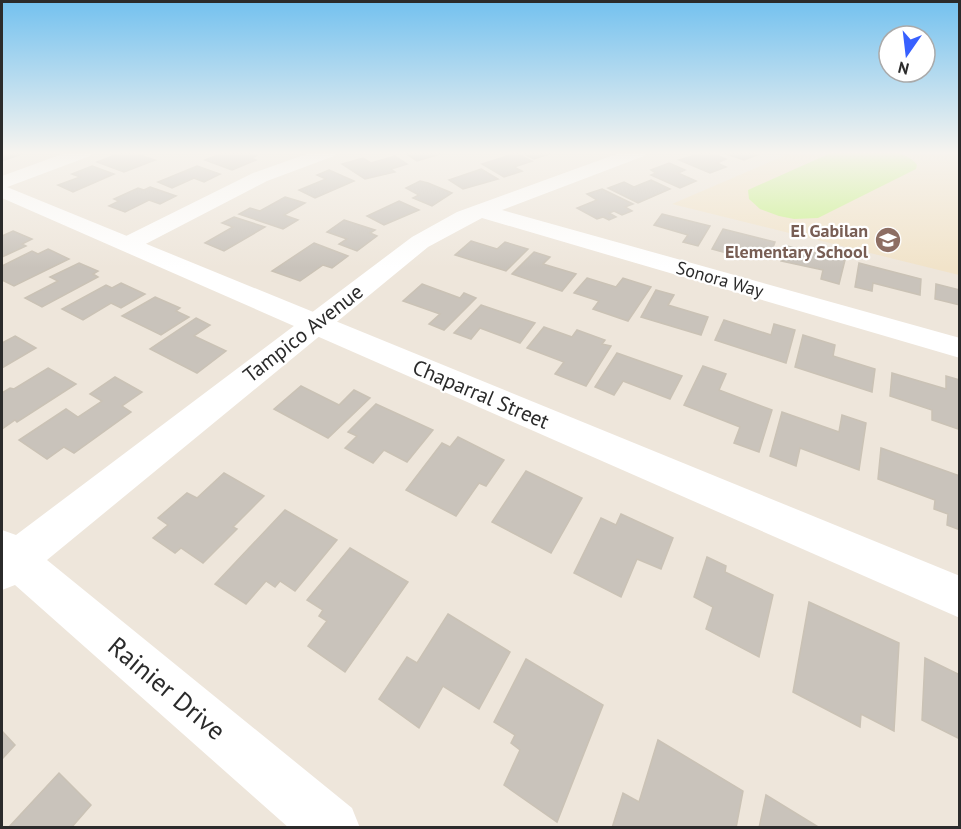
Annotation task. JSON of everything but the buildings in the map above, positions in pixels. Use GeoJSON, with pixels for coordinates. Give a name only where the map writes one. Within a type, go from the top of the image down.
{"type":"FeatureCollection","features":[{"type":"Feature","properties":{"kind":"street","name":"Chaparral Street"},"geometry":{"type":"LineString","coordinates":[[2,191],[960,597]]}},
{"type":"Feature","properties":{"kind":"street"},"geometry":{"type":"LineString","coordinates":[[128,244],[233,191]]}},
{"type":"Feature","properties":{"kind":"street","name":"Tampico Avenue"},"geometry":{"type":"LineString","coordinates":[[6,560],[420,242],[454,222],[535,191]]}},
{"type":"Feature","properties":{"kind":"street","name":"Sonora Way"},"geometry":{"type":"LineString","coordinates":[[481,211],[960,348]]}},
{"type":"Feature","properties":{"kind":"street","name":"Rainier Drive"},"geometry":{"type":"LineString","coordinates":[[6,560],[332,828]]}},
{"type":"Feature","properties":{"kind":"shaded area","name":"El Gabilan Elementary School"},"geometry":{"type":"Polygon","coordinates":[[[703,191],[959,191],[959,275],[672,204],[703,191]]]}},
{"type":"Feature","properties":{"kind":"green space"},"geometry":{"type":"Polygon","coordinates":[[[748,191],[873,191],[818,218],[794,219],[779,216],[760,209],[749,199],[748,191]]]}},
{"type":"Feature","properties":{"kind":"place","name":"El Gabilan Elementary School"},"geometry":{"type":"Point","coordinates":[888,240]}}]}
